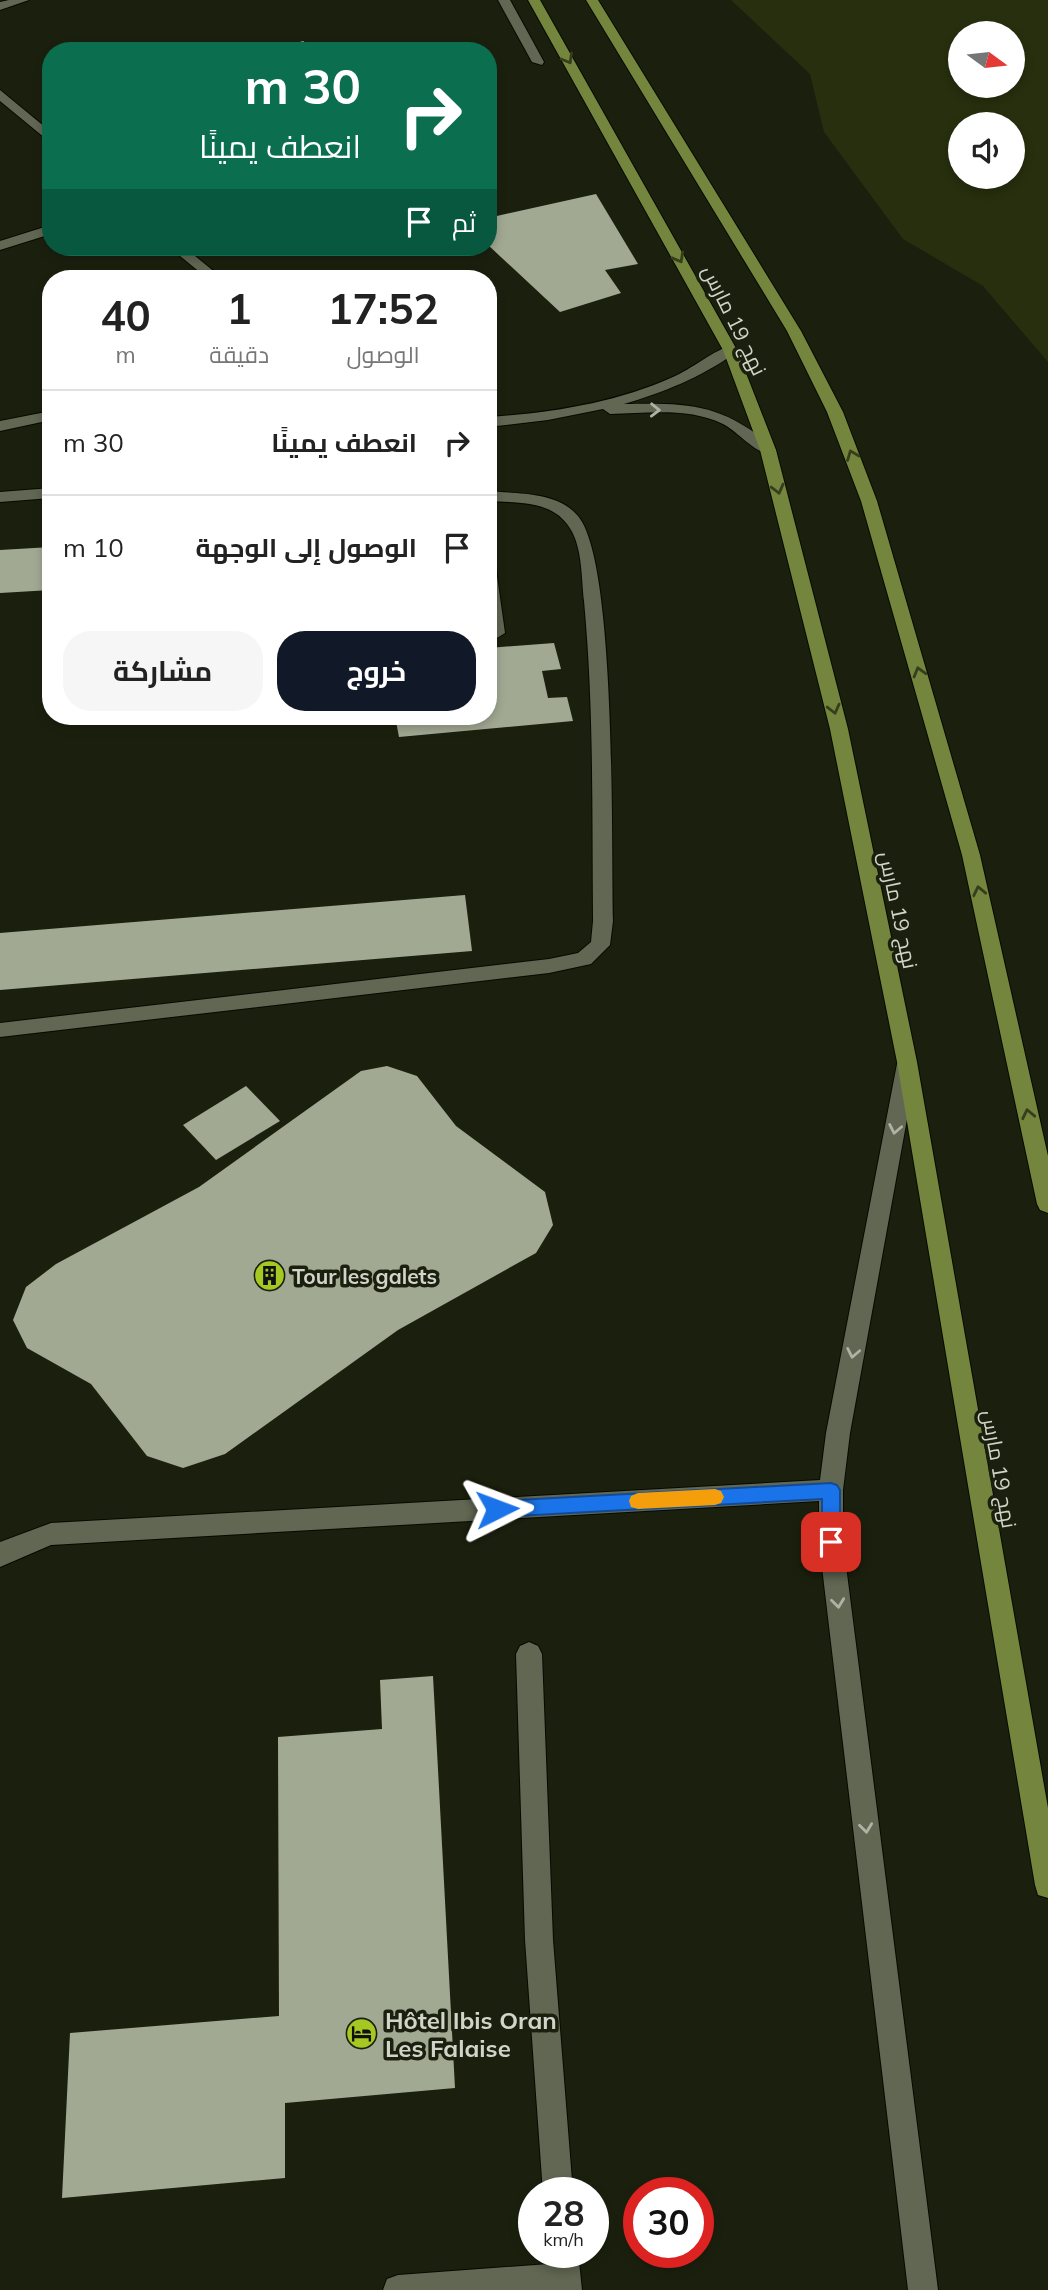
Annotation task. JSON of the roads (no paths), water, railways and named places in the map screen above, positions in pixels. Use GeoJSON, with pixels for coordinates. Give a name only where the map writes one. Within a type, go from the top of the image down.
{"type":"FeatureCollection","features":[{"type":"Feature","properties":{"kind":"main road","name":"نهج 19 مارس"},"geometry":{"type":"LineString","coordinates":[[534,0],[730,350],[768,450],[839,729],[907,1062],[1048,1885]]}},
{"type":"Feature","properties":{"kind":"main road","name":"نهج 19 مارس"},"geometry":{"type":"LineString","coordinates":[[592,0],[794,331],[835,412],[869,500],[971,855],[1048,1204]]}},
{"type":"Feature","properties":{"kind":"street"},"geometry":{"type":"LineString","coordinates":[[0,6],[23,0]]}},
{"type":"Feature","properties":{"kind":"street"},"geometry":{"type":"LineString","coordinates":[[503,0],[538,62]]}},
{"type":"Feature","properties":{"kind":"street"},"geometry":{"type":"LineString","coordinates":[[0,94],[42,131]]}},
{"type":"Feature","properties":{"kind":"street"},"geometry":{"type":"LineString","coordinates":[[0,246],[42,232]]}},
{"type":"Feature","properties":{"kind":"street"},"geometry":{"type":"LineString","coordinates":[[187,256],[205,270]]}},
{"type":"Feature","properties":{"kind":"street"},"geometry":{"type":"LineString","coordinates":[[497,422],[587,409],[689,376],[716,362],[730,350]]}},
{"type":"Feature","properties":{"kind":"street"},"geometry":{"type":"LineString","coordinates":[[587,409],[696,410],[731,422],[768,450]]}},
{"type":"Feature","properties":{"kind":"street"},"geometry":{"type":"LineString","coordinates":[[0,426],[42,417]]}},
{"type":"Feature","properties":{"kind":"street"},"geometry":{"type":"LineString","coordinates":[[0,497],[42,495]]}},
{"type":"Feature","properties":{"kind":"street"},"geometry":{"type":"LineString","coordinates":[[0,1030],[549,966],[584,959],[600,945],[603,921],[597,643],[587,557],[579,529],[572,517],[558,508],[532,499],[497,497]]}},
{"type":"Feature","properties":{"kind":"street"},"geometry":{"type":"LineString","coordinates":[[907,1062],[838,1433],[831,1490],[831,1542],[923,2290]]}},
{"type":"Feature","properties":{"kind":"street"},"geometry":{"type":"LineString","coordinates":[[0,1556],[10,1549],[51,1534],[831,1490]]}},
{"type":"Feature","properties":{"kind":"street"},"geometry":{"type":"LineString","coordinates":[[529,1654],[539,1940],[557,2177]]}},
{"type":"Feature","properties":{"kind":"street"},"geometry":{"type":"LineString","coordinates":[[398,2290],[565,2273]]}},
{"type":"Feature","properties":{"kind":"place","name":"Tour les galets"},"geometry":{"type":"Point","coordinates":[269,1276]}},
{"type":"Feature","properties":{"kind":"place","name":"Hôtel Ibis Oran Les Falaise"},"geometry":{"type":"Point","coordinates":[362,2034]}}]}
